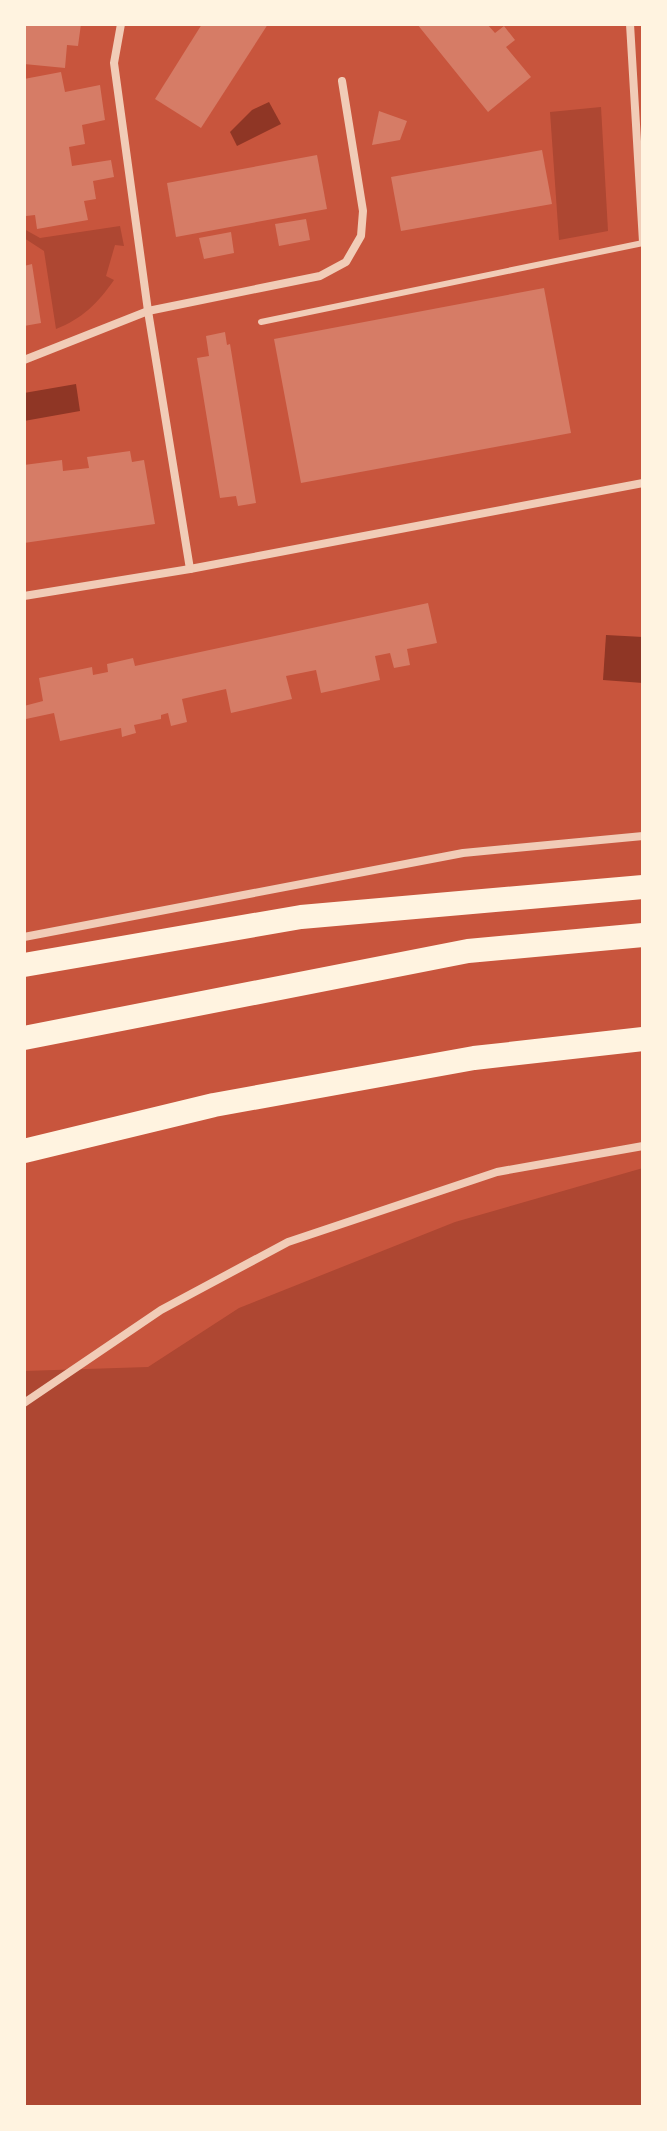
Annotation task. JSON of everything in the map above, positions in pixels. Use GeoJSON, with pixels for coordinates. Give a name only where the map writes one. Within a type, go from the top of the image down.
{"type":"FeatureCollection","features":[{"type":"Feature","properties":{"kind":"highway"},"geometry":{"type":"LineString","coordinates":[[24,965],[301,917],[643,887]]}},
{"type":"Feature","properties":{"kind":"highway"},"geometry":{"type":"LineString","coordinates":[[24,1038],[468,951],[643,935]]}},
{"type":"Feature","properties":{"kind":"highway"},"geometry":{"type":"LineString","coordinates":[[24,1151],[214,1105],[474,1058],[643,1039]]}},
{"type":"Feature","properties":{"kind":"street"},"geometry":{"type":"LineString","coordinates":[[121,24],[114,63],[148,311],[190,569]]}},
{"type":"Feature","properties":{"kind":"street"},"geometry":{"type":"LineString","coordinates":[[630,24],[643,242]]}},
{"type":"Feature","properties":{"kind":"street"},"geometry":{"type":"LineString","coordinates":[[24,360],[148,311],[320,276],[346,262],[361,236],[363,211],[342,81]]}},
{"type":"Feature","properties":{"kind":"street"},"geometry":{"type":"LineString","coordinates":[[24,596],[190,569],[643,483]]}},
{"type":"Feature","properties":{"kind":"street"},"geometry":{"type":"LineString","coordinates":[[24,937],[463,853],[643,836]]}},
{"type":"Feature","properties":{"kind":"street"},"geometry":{"type":"LineString","coordinates":[[24,1403],[161,1310],[288,1242],[497,1172],[643,1146]]}},
{"type":"Feature","properties":{"kind":"lane"},"geometry":{"type":"LineString","coordinates":[[261,322],[643,242]]}},
{"type":"Feature","properties":{"kind":"shaded area"},"geometry":{"type":"Polygon","coordinates":[[[269,102],[281,124],[237,146],[230,132],[252,110],[269,102]]]}},
{"type":"Feature","properties":{"kind":"shaded area"},"geometry":{"type":"Polygon","coordinates":[[[601,107],[608,231],[559,240],[550,112],[601,107]]]}},
{"type":"Feature","properties":{"kind":"shaded area"},"geometry":{"type":"Polygon","coordinates":[[[120,226],[124,246],[115,245],[106,276],[114,280],[89,309],[56,329],[44,251],[24,238],[24,229],[40,238],[120,226]]]}},
{"type":"Feature","properties":{"kind":"shaded area"},"geometry":{"type":"Polygon","coordinates":[[[76,384],[80,411],[24,421],[24,393],[76,384]]]}},
{"type":"Feature","properties":{"kind":"shaded area"},"geometry":{"type":"Polygon","coordinates":[[[606,635],[643,637],[643,683],[603,680],[606,635]]]}},
{"type":"Feature","properties":{"kind":"shaded area"},"geometry":{"type":"Polygon","coordinates":[[[643,1168],[643,2107],[24,2107],[24,1371],[148,1367],[239,1308],[455,1222],[643,1168]]]}},
{"type":"Feature","properties":{"kind":"building"},"geometry":{"type":"Polygon","coordinates":[[[24,24],[81,24],[78,46],[67,45],[65,68],[24,64],[24,24]]]}},
{"type":"Feature","properties":{"kind":"building"},"geometry":{"type":"Polygon","coordinates":[[[202,24],[268,24],[201,128],[155,99],[202,24]]]}},
{"type":"Feature","properties":{"kind":"building"},"geometry":{"type":"Polygon","coordinates":[[[417,24],[487,24],[495,33],[504,26],[515,40],[506,47],[531,77],[488,112],[417,24]]]}},
{"type":"Feature","properties":{"kind":"building"},"geometry":{"type":"Polygon","coordinates":[[[61,72],[65,92],[100,85],[105,120],[82,125],[85,144],[69,147],[72,166],[111,160],[114,177],[93,181],[96,199],[84,201],[88,220],[37,229],[35,215],[26,216],[24,207],[24,79],[61,72]]]}},
{"type":"Feature","properties":{"kind":"building"},"geometry":{"type":"Polygon","coordinates":[[[379,111],[407,121],[400,140],[372,145],[379,111]]]}},
{"type":"Feature","properties":{"kind":"building"},"geometry":{"type":"Polygon","coordinates":[[[542,150],[552,204],[401,231],[391,177],[542,150]]]}},
{"type":"Feature","properties":{"kind":"building"},"geometry":{"type":"Polygon","coordinates":[[[317,155],[327,209],[176,237],[167,183],[317,155]]]}},
{"type":"Feature","properties":{"kind":"building"},"geometry":{"type":"Polygon","coordinates":[[[306,219],[310,240],[279,246],[275,224],[306,219]]]}},
{"type":"Feature","properties":{"kind":"building"},"geometry":{"type":"Polygon","coordinates":[[[231,232],[234,253],[204,259],[199,238],[231,232]]]}},
{"type":"Feature","properties":{"kind":"building"},"geometry":{"type":"Polygon","coordinates":[[[32,264],[41,323],[24,326],[24,266],[32,264]]]}},
{"type":"Feature","properties":{"kind":"building"},"geometry":{"type":"Polygon","coordinates":[[[544,288],[571,433],[301,483],[274,339],[544,288]]]}},
{"type":"Feature","properties":{"kind":"building"},"geometry":{"type":"Polygon","coordinates":[[[225,332],[227,345],[230,344],[256,503],[238,506],[236,496],[220,498],[197,358],[209,356],[206,336],[225,332]]]}},
{"type":"Feature","properties":{"kind":"building"},"geometry":{"type":"Polygon","coordinates":[[[130,451],[132,462],[144,460],[155,524],[24,543],[24,465],[62,460],[63,471],[89,468],[87,457],[130,451]]]}},
{"type":"Feature","properties":{"kind":"building"},"geometry":{"type":"Polygon","coordinates":[[[428,603],[437,643],[407,649],[410,665],[394,668],[390,653],[375,656],[380,680],[321,693],[316,670],[286,676],[292,699],[231,713],[226,689],[182,699],[187,722],[171,726],[168,713],[161,715],[161,719],[134,725],[136,733],[122,737],[121,728],[60,741],[54,713],[26,719],[24,706],[43,701],[39,678],[92,667],[93,675],[108,672],[107,664],[133,658],[135,666],[428,603]]]}}]}
